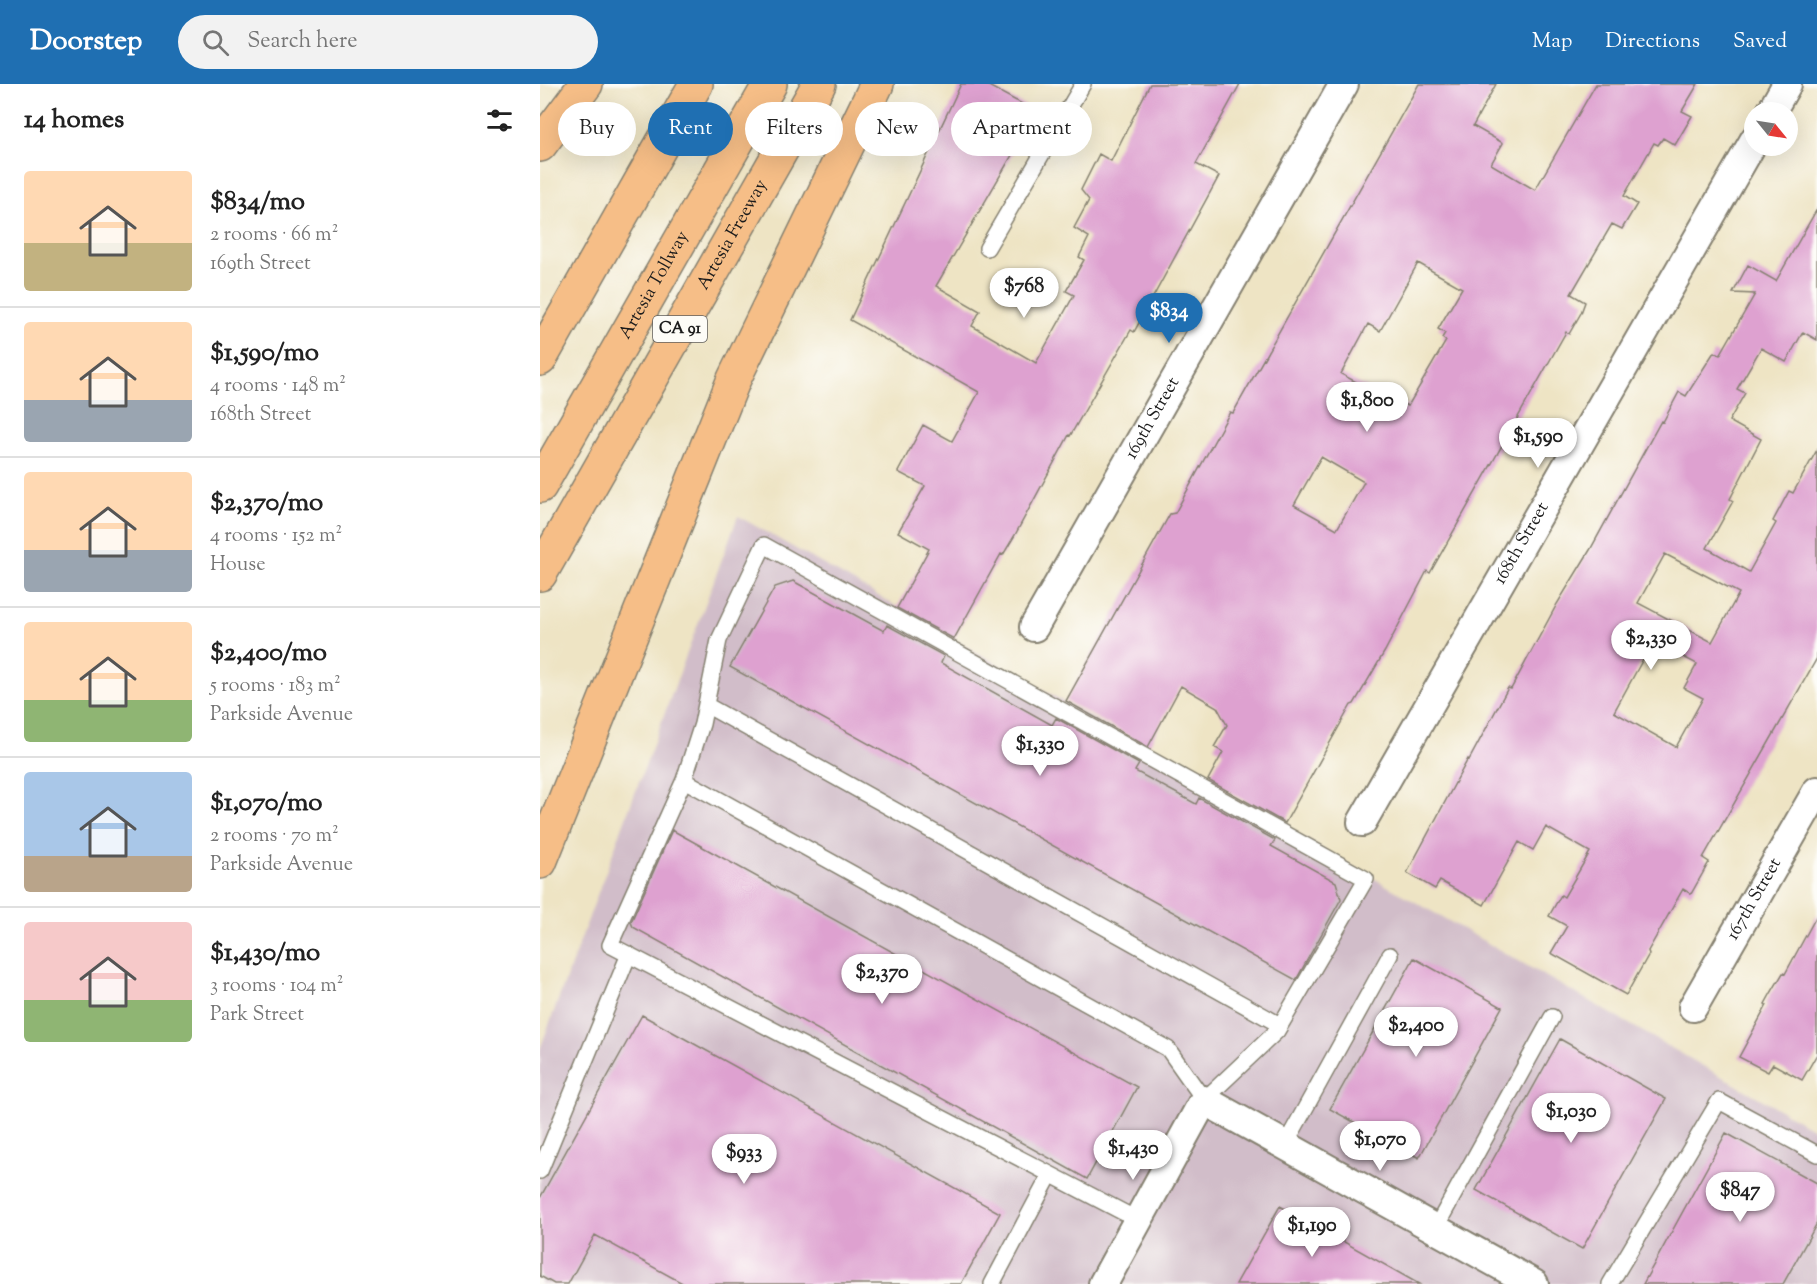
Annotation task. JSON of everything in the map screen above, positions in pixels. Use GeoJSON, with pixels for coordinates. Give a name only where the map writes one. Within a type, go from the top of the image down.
{"type":"FeatureCollection","features":[{"type":"Feature","properties":{"kind":"highway"},"geometry":{"type":"LineString","coordinates":[[540,145],[586,84]]}},
{"type":"Feature","properties":{"kind":"highway"},"geometry":{"type":"LineString","coordinates":[[540,358],[696,84]]}},
{"type":"Feature","properties":{"kind":"highway","name":"Artesia Tollway"},"geometry":{"type":"LineString","coordinates":[[540,445],[745,84]]}},
{"type":"Feature","properties":{"kind":"highway","name":"Artesia Tollway"},"geometry":{"type":"LineString","coordinates":[[540,486],[770,84]]}},
{"type":"Feature","properties":{"kind":"highway","name":"Artesia Freeway"},"geometry":{"type":"LineString","coordinates":[[540,574],[819,84]]}},
{"type":"Feature","properties":{"kind":"highway"},"geometry":{"type":"LineString","coordinates":[[540,862],[735,379],[877,84]]}},
{"type":"Feature","properties":{"kind":"street","name":"169th Street"},"geometry":{"type":"LineString","coordinates":[[1034,627],[1344,84]]}},
{"type":"Feature","properties":{"kind":"street"},"geometry":{"type":"LineString","coordinates":[[1777,102],[1787,84]]}},
{"type":"Feature","properties":{"kind":"street","name":"168th Street"},"geometry":{"type":"LineString","coordinates":[[1362,822],[1746,156]]}},
{"type":"Feature","properties":{"kind":"street","name":"167th Street"},"geometry":{"type":"LineString","coordinates":[[1693,1007],[1817,791]]}},
{"type":"Feature","properties":{"kind":"street"},"geometry":{"type":"LineString","coordinates":[[1103,1284],[1204,1100],[1534,1284]]}},
{"type":"Feature","properties":{"kind":"lane"},"geometry":{"type":"LineString","coordinates":[[987,248],[1083,84]]}},
{"type":"Feature","properties":{"kind":"lane"},"geometry":{"type":"LineString","coordinates":[[684,780],[1168,1049],[1204,1100],[1277,1031],[1366,879],[764,545],[719,640],[702,724],[684,780],[610,945],[1138,1220]]}},
{"type":"Feature","properties":{"kind":"lane"},"geometry":{"type":"LineString","coordinates":[[706,705],[1280,1025]]}},
{"type":"Feature","properties":{"kind":"lane"},"geometry":{"type":"LineString","coordinates":[[540,1171],[629,954]]}},
{"type":"Feature","properties":{"kind":"lane"},"geometry":{"type":"LineString","coordinates":[[1285,1145],[1390,955]]}},
{"type":"Feature","properties":{"kind":"lane"},"geometry":{"type":"LineString","coordinates":[[1435,1229],[1551,1017]]}},
{"type":"Feature","properties":{"kind":"lane"},"geometry":{"type":"LineString","coordinates":[[1610,1284],[1719,1101],[1817,1154]]}},
{"type":"Feature","properties":{"kind":"lane"},"geometry":{"type":"LineString","coordinates":[[992,1284],[1050,1175]]}},
{"type":"Feature","properties":{"kind":"shaded area"},"geometry":{"type":"Polygon","coordinates":[[[738,516],[1817,1131],[1817,1284],[540,1284],[540,1049],[738,516]]]}},
{"type":"Feature","properties":{"kind":"building"},"geometry":{"type":"Polygon","coordinates":[[[961,84],[985,84],[1018,102],[953,102],[961,84]]]}},
{"type":"Feature","properties":{"kind":"building"},"geometry":{"type":"Polygon","coordinates":[[[1150,84],[1240,84],[1196,164],[1219,176],[1134,332],[1131,330],[1069,435],[1015,535],[1003,555],[1001,554],[954,639],[897,608],[929,549],[898,532],[925,486],[898,472],[923,425],[952,441],[979,392],[850,320],[927,156],[939,156],[939,131],[951,105],[951,156],[1011,156],[936,286],[980,311],[972,326],[1036,363],[1074,295],[1066,291],[1084,260],[1079,257],[1089,237],[1074,228],[1089,200],[1081,190],[1099,154],[1111,161],[1150,84]]]}},
{"type":"Feature","properties":{"kind":"building"},"geometry":{"type":"Polygon","coordinates":[[[1419,84],[1496,84],[1473,126],[1503,143],[1491,164],[1535,190],[1596,84],[1698,84],[1682,111],[1692,116],[1675,145],[1663,138],[1658,145],[1654,143],[1624,196],[1637,204],[1622,229],[1612,224],[1571,294],[1585,302],[1581,313],[1569,334],[1566,332],[1430,573],[1427,571],[1385,651],[1354,704],[1351,705],[1285,823],[1208,780],[1223,752],[1214,747],[1227,725],[1217,707],[1181,686],[1148,747],[1066,701],[1170,514],[1175,513],[1230,412],[1233,413],[1419,84]],[[1418,263],[1380,331],[1368,324],[1341,374],[1397,404],[1398,402],[1408,406],[1446,341],[1442,338],[1445,333],[1438,329],[1462,288],[1418,263]],[[1321,457],[1294,505],[1337,529],[1364,482],[1321,457]]]}},
{"type":"Feature","properties":{"kind":"building"},"geometry":{"type":"Polygon","coordinates":[[[1817,209],[1817,340],[1803,332],[1786,362],[1761,348],[1737,389],[1745,393],[1729,421],[1761,439],[1730,499],[1733,501],[1707,548],[1749,572],[1776,523],[1773,521],[1789,491],[1793,493],[1817,450],[1817,658],[1703,858],[1709,862],[1691,894],[1683,889],[1626,995],[1551,953],[1567,926],[1549,916],[1561,895],[1564,897],[1590,852],[1546,827],[1533,850],[1519,842],[1484,905],[1440,881],[1435,889],[1407,873],[1468,759],[1508,688],[1511,689],[1661,421],[1663,422],[1679,392],[1686,396],[1714,352],[1720,355],[1755,294],[1733,293],[1748,265],[1776,281],[1817,209]],[[1665,554],[1638,603],[1712,642],[1739,593],[1665,554]],[[1653,641],[1614,712],[1676,747],[1703,698],[1684,688],[1697,664],[1653,641]]]}},
{"type":"Feature","properties":{"kind":"building"},"geometry":{"type":"Polygon","coordinates":[[[793,581],[884,631],[887,625],[944,656],[941,663],[1052,725],[1056,718],[1139,764],[1135,771],[1196,804],[1199,798],[1275,840],[1271,846],[1336,882],[1341,899],[1296,980],[730,667],[775,587],[793,581]]]}},
{"type":"Feature","properties":{"kind":"building"},"geometry":{"type":"Polygon","coordinates":[[[672,830],[1137,1087],[1087,1179],[633,927],[631,922],[672,830]]]}},
{"type":"Feature","properties":{"kind":"building"},"geometry":{"type":"Polygon","coordinates":[[[1817,915],[1817,1054],[1802,1080],[1773,1064],[1768,1072],[1739,1057],[1771,993],[1783,973],[1785,974],[1817,915]]]}},
{"type":"Feature","properties":{"kind":"building"},"geometry":{"type":"Polygon","coordinates":[[[1414,958],[1502,1007],[1419,1158],[1330,1109],[1414,958]]]}},
{"type":"Feature","properties":{"kind":"building"},"geometry":{"type":"Polygon","coordinates":[[[642,1015],[1000,1213],[961,1284],[684,1284],[595,1235],[568,1284],[554,1284],[540,1276],[540,1198],[642,1015]]]}},
{"type":"Feature","properties":{"kind":"building"},"geometry":{"type":"Polygon","coordinates":[[[1560,1039],[1666,1099],[1582,1249],[1476,1190],[1560,1039]]]}},
{"type":"Feature","properties":{"kind":"building"},"geometry":{"type":"Polygon","coordinates":[[[1726,1133],[1817,1183],[1817,1223],[1783,1284],[1643,1284],[1726,1133]]]}},
{"type":"Feature","properties":{"kind":"building"},"geometry":{"type":"Polygon","coordinates":[[[1280,1206],[1419,1284],[1236,1284],[1280,1206]]]}}]}
